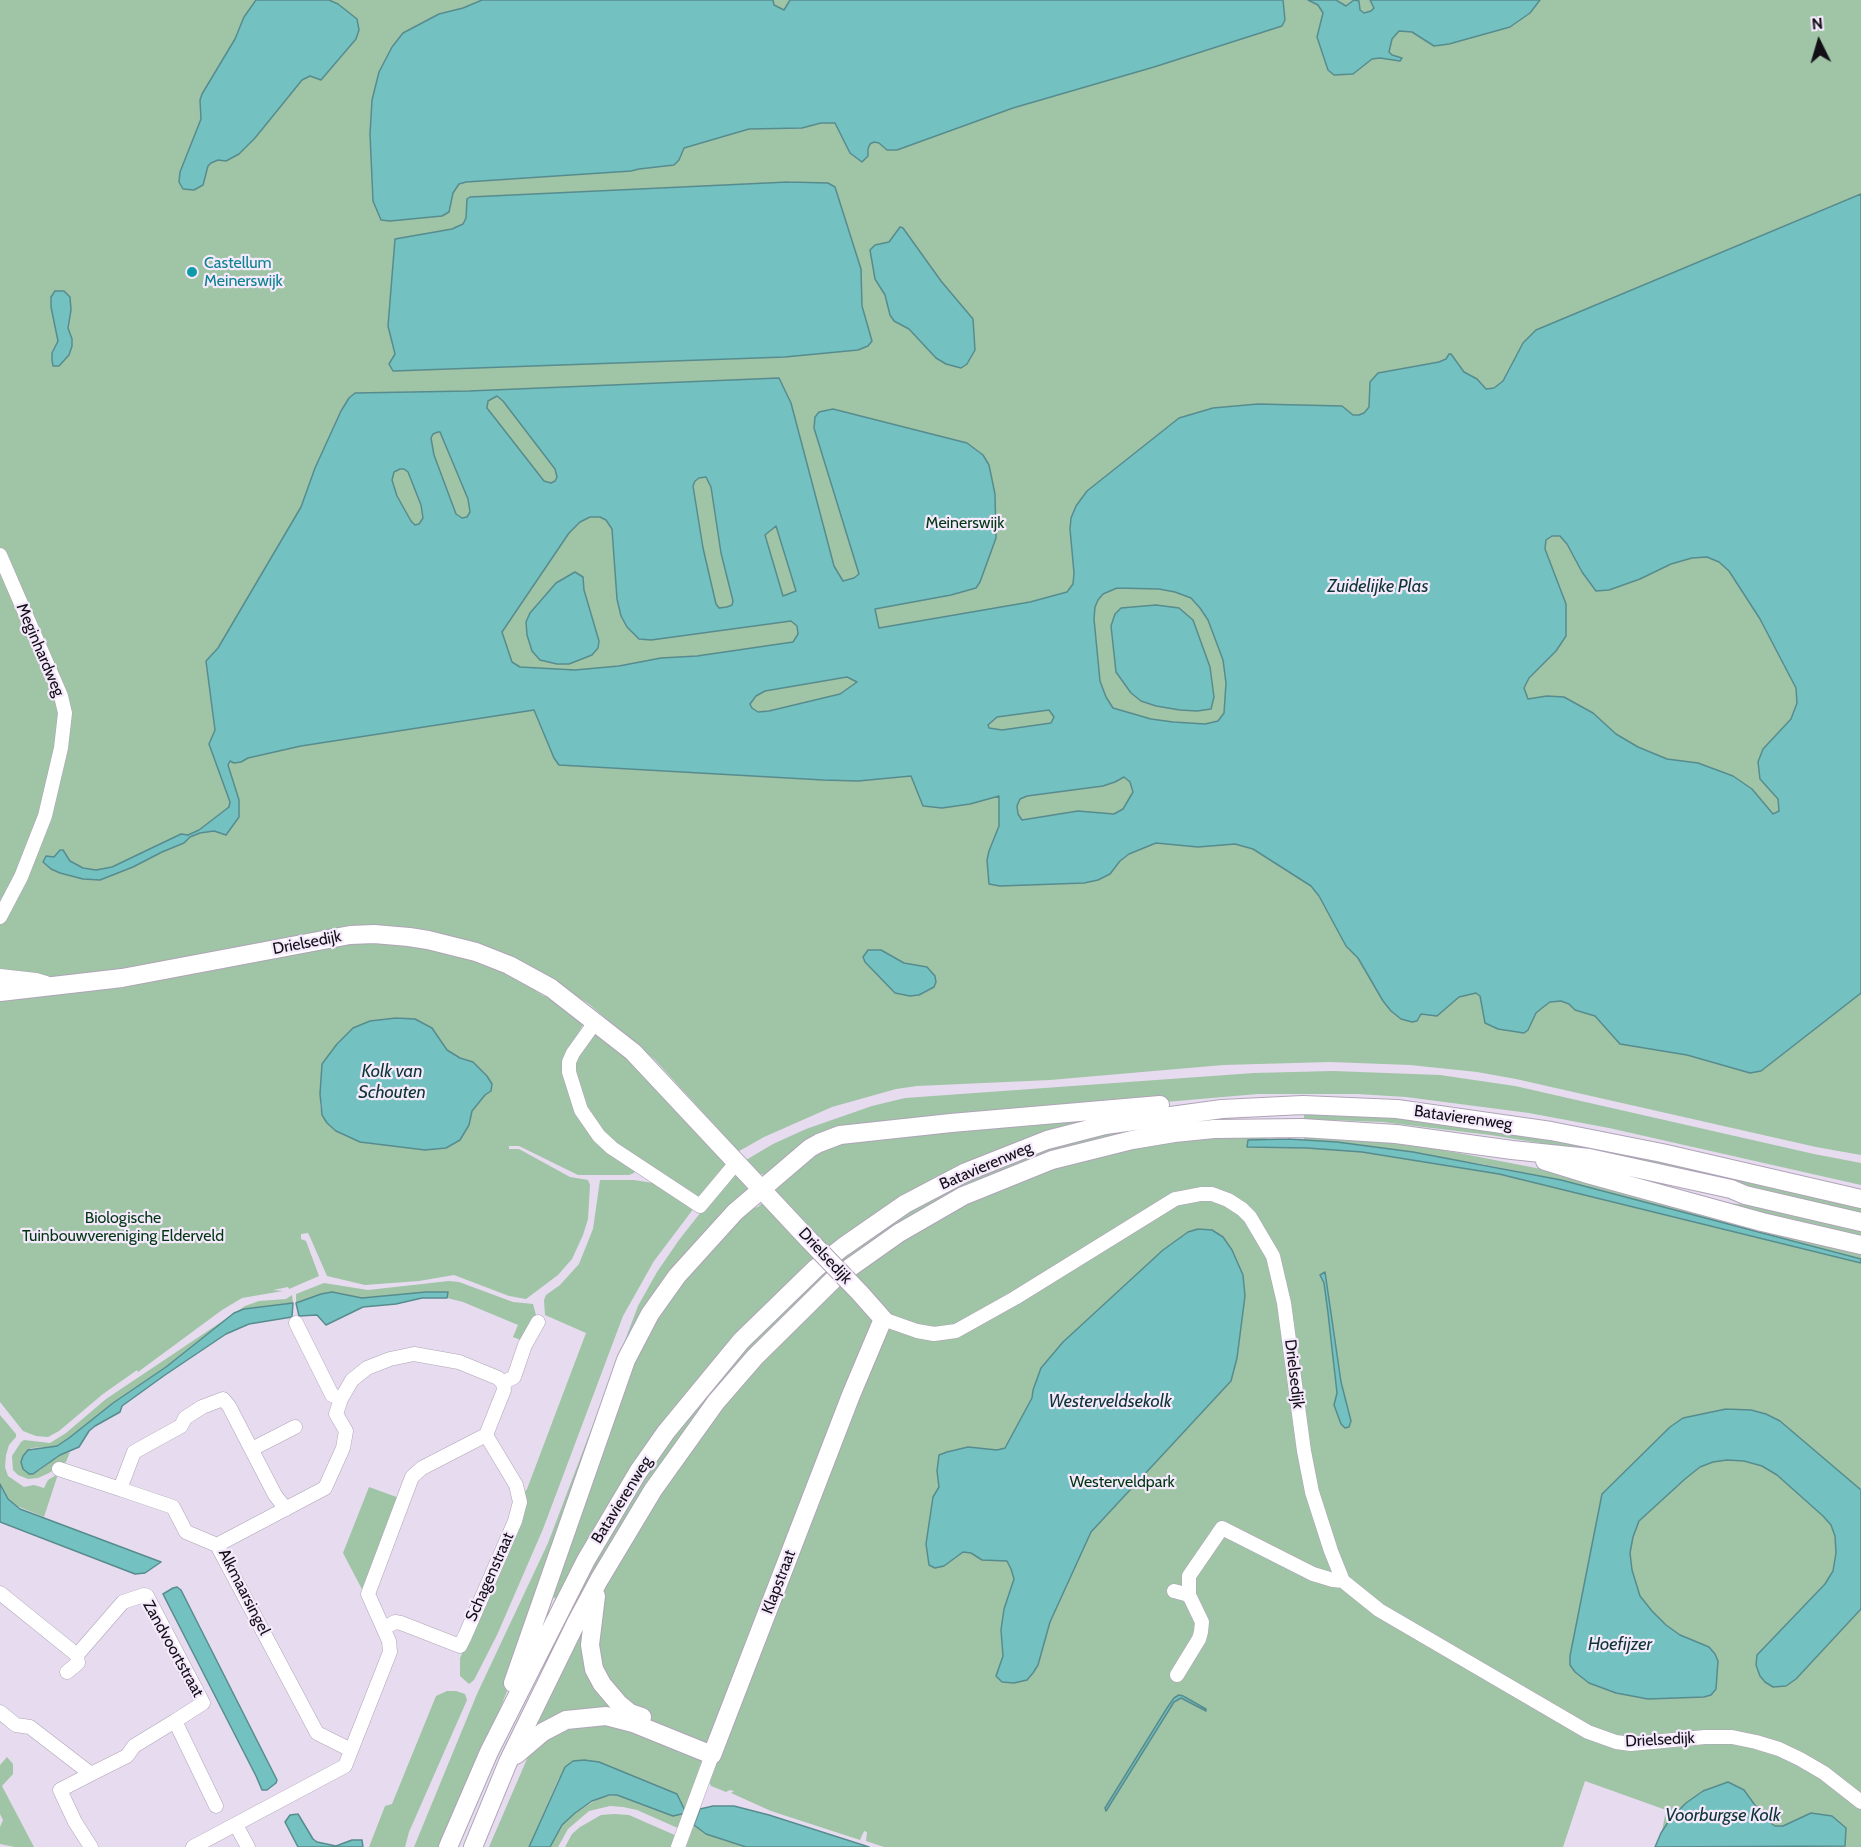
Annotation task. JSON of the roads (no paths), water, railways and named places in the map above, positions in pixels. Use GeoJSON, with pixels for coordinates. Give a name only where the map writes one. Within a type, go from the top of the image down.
{"type":"FeatureCollection","features":[{"type":"Feature","properties":{"kind":"main road","name":"Drielsedijk"},"geometry":{"type":"LineString","coordinates":[[0,992],[153,973],[341,936],[389,935],[428,940],[455,946],[509,965],[551,988],[633,1052],[883,1319]]}},
{"type":"Feature","properties":{"kind":"main road"},"geometry":{"type":"LineString","coordinates":[[504,1723],[504,1708],[626,1360],[650,1314],[676,1276],[727,1221],[762,1188],[810,1148],[840,1135],[1176,1104],[1222,1109]]}},
{"type":"Feature","properties":{"kind":"main road","name":"Batavierenweg"},"geometry":{"type":"LineString","coordinates":[[448,1847],[489,1752],[586,1560],[638,1472],[695,1395],[741,1341],[816,1268],[905,1204],[966,1172],[1047,1140],[1105,1125],[1222,1109],[1303,1105],[1437,1113],[1551,1131],[1662,1153],[1861,1199]]}},
{"type":"Feature","properties":{"kind":"main road","name":"Batavierenweg"},"geometry":{"type":"LineString","coordinates":[[473,1847],[508,1762],[599,1580],[625,1533],[716,1402],[754,1357],[850,1266],[898,1233],[963,1197],[1006,1177],[1062,1157],[1132,1140],[1194,1131],[1248,1128],[1375,1132],[1589,1158],[1731,1189],[1745,1195],[1861,1222]]}},
{"type":"Feature","properties":{"kind":"main road","name":"Batavierenweg"},"geometry":{"type":"LineString","coordinates":[[1512,1150],[1584,1173],[1762,1222],[1861,1245]]}},
{"type":"Feature","properties":{"kind":"main road","name":"Klapstraat"},"geometry":{"type":"LineString","coordinates":[[714,1750],[851,1395],[883,1319]]}},
{"type":"Feature","properties":{"kind":"main road"},"geometry":{"type":"LineString","coordinates":[[599,1580],[590,1646],[594,1669],[602,1684],[630,1713],[714,1750]]}},
{"type":"Feature","properties":{"kind":"main road"},"geometry":{"type":"LineString","coordinates":[[508,1762],[543,1732],[566,1720],[593,1716],[606,1716],[627,1721],[714,1750]]}},
{"type":"Feature","properties":{"kind":"street","name":"Meginhardweg"},"geometry":{"type":"LineString","coordinates":[[0,555],[61,696],[64,713],[61,748],[45,816],[21,877],[0,916]]}},
{"type":"Feature","properties":{"kind":"street"},"geometry":{"type":"LineString","coordinates":[[0,976],[36,980],[54,986]]}},
{"type":"Feature","properties":{"kind":"street"},"geometry":{"type":"LineString","coordinates":[[596,1021],[573,1053],[569,1062],[569,1072],[581,1110],[599,1136],[612,1148],[700,1206],[736,1163]]}},
{"type":"Feature","properties":{"kind":"street","name":"Drielsedijk"},"geometry":{"type":"LineString","coordinates":[[883,1319],[917,1331],[934,1334],[956,1331],[1015,1298],[1175,1199],[1212,1194],[1228,1200],[1250,1217],[1273,1256],[1286,1312],[1304,1451],[1312,1492],[1343,1581],[1378,1610],[1594,1735],[1631,1744],[1705,1737],[1732,1737],[1756,1742],[1800,1759],[1824,1773],[1861,1802]]}},
{"type":"Feature","properties":{"kind":"street"},"geometry":{"type":"LineString","coordinates":[[503,1383],[514,1377],[525,1345],[538,1322]]}},
{"type":"Feature","properties":{"kind":"street"},"geometry":{"type":"LineString","coordinates":[[193,1847],[345,1766],[390,1652],[389,1641],[368,1594],[412,1477],[422,1468],[486,1435],[504,1390],[503,1383],[498,1378],[459,1362],[414,1354],[390,1359],[367,1368],[352,1380],[341,1399],[332,1395],[296,1323]]}},
{"type":"Feature","properties":{"kind":"street"},"geometry":{"type":"LineString","coordinates":[[120,1489],[134,1452],[181,1426],[185,1418],[202,1407],[223,1399],[229,1406],[275,1495],[286,1509]]}},
{"type":"Feature","properties":{"kind":"street","name":"Alkmaarsingel"},"geometry":{"type":"LineString","coordinates":[[341,1399],[336,1414],[346,1431],[343,1448],[325,1488],[217,1545],[316,1733],[351,1750]]}},
{"type":"Feature","properties":{"kind":"street"},"geometry":{"type":"LineString","coordinates":[[252,1449],[295,1427]]}},
{"type":"Feature","properties":{"kind":"street","name":"Schagenstraat"},"geometry":{"type":"LineString","coordinates":[[384,1628],[395,1622],[401,1623],[460,1646],[515,1521],[520,1502],[516,1485],[486,1435]]}},
{"type":"Feature","properties":{"kind":"street"},"geometry":{"type":"LineString","coordinates":[[59,1469],[173,1507],[186,1532],[217,1545]]}},
{"type":"Feature","properties":{"kind":"street"},"geometry":{"type":"LineString","coordinates":[[1177,1675],[1201,1632],[1202,1622],[1189,1595],[1189,1576],[1221,1528],[1313,1574],[1343,1581]]}},
{"type":"Feature","properties":{"kind":"street"},"geometry":{"type":"LineString","coordinates":[[1174,1591],[1189,1595]]}},
{"type":"Feature","properties":{"kind":"street"},"geometry":{"type":"LineString","coordinates":[[0,1593],[77,1655]]}},
{"type":"Feature","properties":{"kind":"street","name":"Zandvoortstraat"},"geometry":{"type":"LineString","coordinates":[[67,1672],[78,1663],[77,1655],[123,1602],[147,1596],[203,1703],[175,1721]]}},
{"type":"Feature","properties":{"kind":"street"},"geometry":{"type":"LineString","coordinates":[[0,1712],[16,1725],[30,1726],[91,1774]]}},
{"type":"Feature","properties":{"kind":"street"},"geometry":{"type":"LineString","coordinates":[[91,1847],[75,1822],[60,1790],[128,1756],[134,1746],[175,1721],[216,1806]]}},
{"type":"Feature","properties":{"kind":"street","name":"Klapstraat"},"geometry":{"type":"LineString","coordinates":[[678,1847],[714,1750]]}},
{"type":"Feature","properties":{"kind":"street"},"geometry":{"type":"LineString","coordinates":[[236,1825],[248,1847]]}},
{"type":"Feature","properties":{"kind":"water"},"geometry":{"type":"Polygon","coordinates":[[[256,0],[329,0],[357,19],[359,30],[356,39],[321,80],[310,76],[302,80],[255,138],[239,154],[226,161],[218,160],[211,163],[203,185],[194,190],[183,189],[179,182],[180,172],[201,119],[202,94],[235,39],[244,17],[256,0]]]}},
{"type":"Feature","properties":{"kind":"water"},"geometry":{"type":"Polygon","coordinates":[[[482,0],[773,0],[774,5],[784,10],[790,0],[1283,0],[1285,20],[1282,26],[1154,67],[1013,108],[897,150],[887,150],[874,142],[870,144],[868,156],[862,162],[850,153],[835,123],[821,123],[802,128],[749,129],[684,148],[674,165],[631,171],[466,182],[459,184],[453,193],[449,212],[442,216],[381,220],[373,201],[370,134],[372,100],[379,72],[392,47],[403,33],[439,14],[482,0]]]}},
{"type":"Feature","properties":{"kind":"water"},"geometry":{"type":"Polygon","coordinates":[[[1308,0],[1336,0],[1346,6],[1354,0],[1359,1],[1360,10],[1364,13],[1374,8],[1370,0],[1540,0],[1530,13],[1510,27],[1449,44],[1434,46],[1412,32],[1399,31],[1392,39],[1389,52],[1402,58],[1400,61],[1372,59],[1353,74],[1334,75],[1328,70],[1317,37],[1323,13],[1318,5],[1308,0]]]}},
{"type":"Feature","properties":{"kind":"water"},"geometry":{"type":"Polygon","coordinates":[[[788,182],[828,183],[835,187],[861,269],[862,306],[872,341],[868,346],[858,350],[785,357],[393,371],[389,364],[395,354],[388,326],[395,239],[452,229],[463,224],[466,218],[467,199],[470,197],[788,182]]]}},
{"type":"Feature","properties":{"kind":"water","name":"Zuidelijke Plas"},"geometry":{"type":"Polygon","coordinates":[[[1861,194],[1861,993],[1761,1071],[1750,1073],[1687,1055],[1620,1044],[1595,1016],[1575,1010],[1569,1004],[1561,1001],[1550,1002],[1536,1013],[1528,1030],[1524,1033],[1498,1029],[1485,1023],[1480,996],[1476,993],[1459,997],[1437,1016],[1421,1014],[1417,1021],[1412,1022],[1401,1019],[1383,1001],[1358,958],[1346,946],[1319,896],[1311,886],[1253,849],[1235,844],[1198,847],[1156,843],[1129,854],[1110,874],[1098,880],[1084,883],[1000,886],[989,884],[987,860],[999,826],[999,796],[970,804],[942,808],[923,806],[911,776],[858,781],[823,780],[559,765],[534,710],[301,746],[248,758],[241,762],[230,761],[228,765],[239,800],[239,817],[226,835],[214,831],[200,833],[133,867],[100,880],[83,879],[60,873],[43,862],[46,856],[54,857],[60,850],[63,850],[70,861],[83,868],[96,870],[112,867],[181,834],[188,835],[199,830],[229,807],[230,802],[209,744],[215,730],[206,661],[218,648],[301,507],[315,468],[341,411],[355,393],[469,391],[779,378],[791,403],[834,566],[843,581],[859,574],[814,428],[815,417],[819,412],[833,409],[967,443],[983,455],[989,465],[995,494],[996,538],[980,582],[976,588],[951,595],[875,609],[879,628],[1030,602],[1067,592],[1073,584],[1070,529],[1071,518],[1076,506],[1087,491],[1179,418],[1213,408],[1258,404],[1342,406],[1353,415],[1359,415],[1369,407],[1370,382],[1378,373],[1439,362],[1446,359],[1449,354],[1464,372],[1477,379],[1486,389],[1494,388],[1503,381],[1523,343],[1536,330],[1861,194]],[[497,396],[488,401],[487,408],[544,481],[551,483],[555,481],[557,477],[555,469],[503,401],[497,396]],[[440,432],[433,434],[431,438],[434,455],[456,514],[462,518],[467,517],[470,512],[468,499],[440,432]],[[400,469],[394,472],[392,480],[397,496],[411,521],[415,525],[419,524],[423,518],[421,505],[408,472],[400,469]],[[706,477],[699,478],[693,486],[703,548],[716,604],[719,608],[727,607],[732,605],[733,601],[721,553],[711,487],[706,477]],[[590,517],[580,522],[569,533],[502,632],[512,662],[520,667],[575,670],[619,666],[661,658],[697,656],[793,642],[798,634],[797,626],[791,621],[651,640],[639,639],[627,627],[621,616],[617,599],[612,529],[606,520],[600,517],[590,517]],[[776,526],[765,535],[783,596],[796,591],[776,526]],[[1552,536],[1546,540],[1545,549],[1566,604],[1566,636],[1556,651],[1529,678],[1524,688],[1528,699],[1547,696],[1564,697],[1593,713],[1616,734],[1638,747],[1667,759],[1698,763],[1733,776],[1752,789],[1773,814],[1779,811],[1778,799],[1760,779],[1758,762],[1763,749],[1791,719],[1797,703],[1796,688],[1760,619],[1729,571],[1719,562],[1707,557],[1692,558],[1671,564],[1640,579],[1609,590],[1596,591],[1582,572],[1567,544],[1560,536],[1552,536]],[[1117,588],[1103,594],[1095,607],[1094,619],[1100,681],[1113,708],[1151,719],[1173,722],[1205,724],[1218,721],[1224,713],[1226,683],[1223,660],[1208,620],[1191,598],[1159,589],[1117,588]],[[847,677],[765,691],[756,696],[750,704],[752,708],[758,712],[769,711],[840,694],[857,682],[847,677]],[[1049,710],[997,717],[988,725],[989,728],[1002,730],[1051,723],[1054,717],[1049,710]],[[1124,777],[1103,786],[1027,796],[1020,799],[1017,806],[1022,820],[1078,811],[1114,814],[1123,809],[1133,792],[1130,782],[1124,777]]]}},
{"type":"Feature","properties":{"kind":"water"},"geometry":{"type":"Polygon","coordinates":[[[900,227],[973,319],[975,350],[967,364],[961,368],[946,364],[936,358],[909,329],[894,321],[890,315],[885,295],[875,279],[870,250],[875,245],[889,242],[900,227]]]}},
{"type":"Feature","properties":{"kind":"water"},"geometry":{"type":"Polygon","coordinates":[[[55,291],[64,291],[70,297],[71,310],[68,328],[72,346],[69,355],[59,366],[53,366],[52,360],[52,353],[58,341],[51,307],[51,297],[55,291]]]}},
{"type":"Feature","properties":{"kind":"water"},"geometry":{"type":"Polygon","coordinates":[[[575,572],[583,577],[584,590],[599,641],[598,648],[592,655],[569,664],[540,660],[532,651],[526,622],[530,613],[556,583],[575,572]]]}},
{"type":"Feature","properties":{"kind":"water"},"geometry":{"type":"Polygon","coordinates":[[[1156,605],[1179,608],[1193,620],[1210,667],[1214,697],[1211,709],[1180,710],[1141,701],[1131,693],[1116,672],[1111,626],[1115,614],[1121,608],[1156,605]]]}},
{"type":"Feature","properties":{"kind":"water"},"geometry":{"type":"Polygon","coordinates":[[[868,950],[881,950],[904,963],[927,967],[935,976],[934,987],[919,995],[895,993],[865,962],[863,957],[868,950]]]}},
{"type":"Feature","properties":{"kind":"water","name":"Kolk van Schouten"},"geometry":{"type":"Polygon","coordinates":[[[396,1018],[415,1019],[432,1028],[447,1050],[460,1058],[473,1062],[492,1084],[491,1091],[472,1111],[469,1125],[460,1140],[446,1148],[425,1150],[360,1142],[336,1131],[322,1115],[320,1094],[322,1064],[337,1044],[353,1028],[370,1021],[396,1018]]]}},
{"type":"Feature","properties":{"kind":"water"},"geometry":{"type":"Polygon","coordinates":[[[1288,1139],[1337,1142],[1413,1152],[1561,1180],[1861,1259],[1861,1263],[1499,1174],[1362,1152],[1247,1147],[1248,1140],[1288,1139]]]}},
{"type":"Feature","properties":{"kind":"water","name":"Westerveldsekolk"},"geometry":{"type":"Polygon","coordinates":[[[1198,1229],[1212,1230],[1223,1237],[1232,1250],[1243,1275],[1245,1296],[1237,1358],[1231,1381],[1091,1532],[1050,1622],[1038,1665],[1027,1680],[1014,1683],[1002,1682],[996,1676],[1003,1656],[1001,1630],[1004,1609],[1014,1579],[1007,1561],[982,1560],[971,1553],[963,1552],[944,1566],[935,1568],[929,1565],[926,1544],[933,1497],[939,1487],[937,1471],[939,1455],[968,1447],[997,1450],[1005,1448],[1032,1398],[1041,1368],[1063,1342],[1163,1250],[1188,1232],[1198,1229]]]}},
{"type":"Feature","properties":{"kind":"water"},"geometry":{"type":"Polygon","coordinates":[[[1325,1272],[1341,1382],[1351,1421],[1349,1427],[1345,1428],[1341,1424],[1334,1405],[1337,1393],[1324,1283],[1320,1275],[1325,1272]]]}},
{"type":"Feature","properties":{"kind":"water"},"geometry":{"type":"Polygon","coordinates":[[[332,1292],[362,1298],[448,1292],[447,1298],[422,1298],[396,1304],[363,1307],[326,1325],[317,1315],[299,1316],[296,1303],[332,1292]]]}},
{"type":"Feature","properties":{"kind":"water"},"geometry":{"type":"Polygon","coordinates":[[[293,1303],[292,1317],[249,1324],[226,1334],[122,1406],[120,1412],[95,1426],[79,1447],[60,1455],[33,1474],[23,1469],[21,1462],[28,1450],[57,1446],[113,1403],[166,1367],[234,1313],[244,1309],[293,1303]]]}},
{"type":"Feature","properties":{"kind":"water","name":"Hoefijzer"},"geometry":{"type":"Polygon","coordinates":[[[1726,1409],[1751,1410],[1780,1421],[1861,1490],[1861,1609],[1796,1679],[1786,1686],[1773,1687],[1765,1682],[1756,1665],[1757,1655],[1825,1584],[1833,1571],[1836,1553],[1835,1536],[1831,1525],[1823,1516],[1777,1475],[1762,1466],[1744,1461],[1713,1462],[1700,1467],[1639,1521],[1630,1553],[1632,1570],[1640,1596],[1652,1611],[1680,1635],[1709,1647],[1715,1654],[1718,1661],[1716,1689],[1711,1695],[1704,1697],[1648,1699],[1616,1693],[1589,1683],[1570,1665],[1570,1656],[1602,1494],[1670,1427],[1683,1418],[1726,1409]]]}},
{"type":"Feature","properties":{"kind":"water"},"geometry":{"type":"Polygon","coordinates":[[[0,1484],[8,1499],[20,1509],[161,1562],[145,1573],[135,1574],[0,1522],[0,1484]]]}},
{"type":"Feature","properties":{"kind":"water"},"geometry":{"type":"Polygon","coordinates":[[[177,1587],[181,1590],[277,1780],[267,1790],[262,1790],[163,1594],[177,1587]]]}},
{"type":"Feature","properties":{"kind":"water"},"geometry":{"type":"Polygon","coordinates":[[[1179,1695],[1206,1711],[1181,1698],[1174,1702],[1106,1811],[1105,1808],[1167,1708],[1179,1695]]]}},
{"type":"Feature","properties":{"kind":"water"},"geometry":{"type":"Polygon","coordinates":[[[573,1761],[599,1762],[677,1794],[686,1813],[673,1816],[617,1795],[609,1795],[592,1801],[575,1813],[562,1825],[550,1847],[529,1847],[565,1767],[573,1761]]]}},
{"type":"Feature","properties":{"kind":"water","name":"Voorburgse Kolk"},"geometry":{"type":"Polygon","coordinates":[[[1728,1782],[1744,1790],[1765,1819],[1775,1826],[1783,1826],[1811,1813],[1832,1816],[1846,1828],[1845,1846],[1655,1847],[1670,1819],[1686,1803],[1703,1791],[1728,1782]]]}},
{"type":"Feature","properties":{"kind":"water"},"geometry":{"type":"Polygon","coordinates":[[[713,1806],[734,1806],[769,1815],[869,1847],[746,1847],[706,1834],[694,1825],[700,1809],[713,1806]]]}},
{"type":"Feature","properties":{"kind":"water"},"geometry":{"type":"Polygon","coordinates":[[[298,1814],[317,1842],[336,1846],[352,1840],[362,1840],[363,1847],[298,1847],[285,1822],[290,1815],[298,1814]]]}},
{"type":"Feature","properties":{"kind":"place","name":"Castellum Meinerswijk"},"geometry":{"type":"Point","coordinates":[192,272]}},
{"type":"Feature","properties":{"kind":"park label","name":"Meinerswijk"},"geometry":{"type":"Point","coordinates":[965,523]}},
{"type":"Feature","properties":{"kind":"park label","name":"Biologische Tuinbouwvereniging Elderveld"},"geometry":{"type":"Point","coordinates":[123,1227]}},
{"type":"Feature","properties":{"kind":"park label","name":"Westerveldpark"},"geometry":{"type":"Point","coordinates":[1122,1482]}}]}
